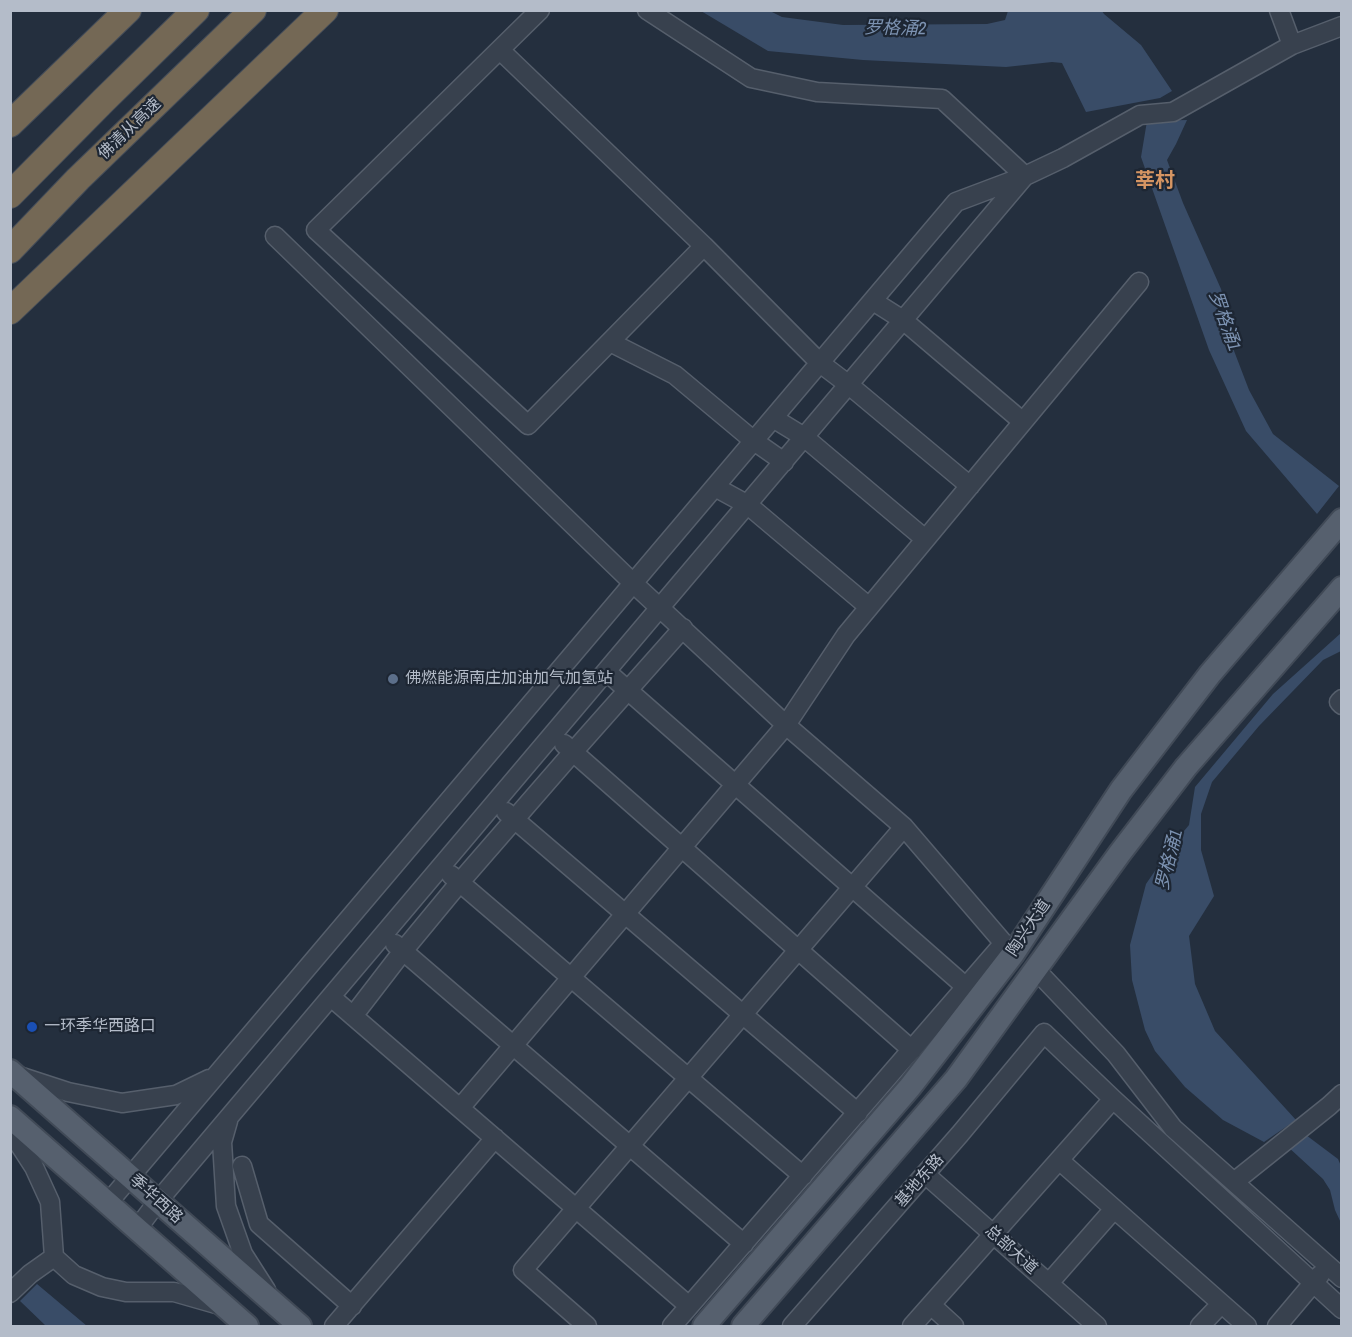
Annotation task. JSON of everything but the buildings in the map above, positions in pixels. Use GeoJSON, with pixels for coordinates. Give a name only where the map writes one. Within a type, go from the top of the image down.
{"type":"FeatureCollection","features":[{"type":"Feature","properties":{"kind":"highway"},"geometry":{"type":"LineString","coordinates":[[10,124],[128,10]]}},
{"type":"Feature","properties":{"kind":"highway"},"geometry":{"type":"LineString","coordinates":[[10,195],[196,10]]}},
{"type":"Feature","properties":{"kind":"highway","name":"佛清从高速"},"geometry":{"type":"LineString","coordinates":[[10,250],[86,171],[253,10]]}},
{"type":"Feature","properties":{"kind":"highway"},"geometry":{"type":"LineString","coordinates":[[10,311],[324,10]]}},
{"type":"Feature","properties":{"kind":"main road","name":"陶兴大道"},"geometry":{"type":"LineString","coordinates":[[704,1326],[910,1087],[1121,790],[1210,674],[1341,520]]}},
{"type":"Feature","properties":{"kind":"main road","name":"陶兴大道"},"geometry":{"type":"LineString","coordinates":[[743,1326],[956,1079],[1186,767],[1341,588]]}},
{"type":"Feature","properties":{"kind":"main road","name":"季华西路"},"geometry":{"type":"LineString","coordinates":[[12,1073],[300,1326]]}},
{"type":"Feature","properties":{"kind":"main road"},"geometry":{"type":"LineString","coordinates":[[10,1116],[247,1326]]}},
{"type":"Feature","properties":{"kind":"street"},"geometry":{"type":"LineString","coordinates":[[540,10],[316,230],[528,425],[704,246]]}},
{"type":"Feature","properties":{"kind":"street"},"geometry":{"type":"LineString","coordinates":[[647,10],[751,78],[817,92],[942,99],[1025,176]]}},
{"type":"Feature","properties":{"kind":"street"},"geometry":{"type":"LineString","coordinates":[[1280,10],[1292,45]]}},
{"type":"Feature","properties":{"kind":"street"},"geometry":{"type":"LineString","coordinates":[[108,1203],[956,202],[1025,176],[1063,158],[1140,115],[1173,112],[1292,45],[1341,26]]}},
{"type":"Feature","properties":{"kind":"street"},"geometry":{"type":"LineString","coordinates":[[501,50],[704,246],[820,363],[970,486]]}},
{"type":"Feature","properties":{"kind":"street"},"geometry":{"type":"LineString","coordinates":[[137,1229],[1025,176]]}},
{"type":"Feature","properties":{"kind":"street"},"geometry":{"type":"LineString","coordinates":[[274,236],[633,583],[786,725],[904,827],[1009,948],[966,987],[672,1326]]}},
{"type":"Feature","properties":{"kind":"street"},"geometry":{"type":"LineString","coordinates":[[460,1108],[786,725],[846,635],[1139,282]]}},
{"type":"Feature","properties":{"kind":"street"},"geometry":{"type":"LineString","coordinates":[[873,300],[903,320],[1023,422]]}},
{"type":"Feature","properties":{"kind":"street"},"geometry":{"type":"LineString","coordinates":[[610,342],[675,375],[754,441],[784,462]]}},
{"type":"Feature","properties":{"kind":"street"},"geometry":{"type":"LineString","coordinates":[[773,418],[804,437],[925,539]]}},
{"type":"Feature","properties":{"kind":"street"},"geometry":{"type":"LineString","coordinates":[[715,487],[748,505],[869,607]]}},
{"type":"Feature","properties":{"kind":"street"},"geometry":{"type":"LineString","coordinates":[[353,1016],[460,882],[683,628]]}},
{"type":"Feature","properties":{"kind":"street"},"geometry":{"type":"LineString","coordinates":[[607,672],[966,987]]}},
{"type":"Feature","properties":{"kind":"street"},"geometry":{"type":"LineString","coordinates":[[1341,699],[1339,702],[1341,705]]}},
{"type":"Feature","properties":{"kind":"street"},"geometry":{"type":"LineString","coordinates":[[553,735],[912,1050]]}},
{"type":"Feature","properties":{"kind":"street"},"geometry":{"type":"LineString","coordinates":[[496,803],[858,1113]]}},
{"type":"Feature","properties":{"kind":"street"},"geometry":{"type":"LineString","coordinates":[[588,1326],[523,1270],[904,827]]}},
{"type":"Feature","properties":{"kind":"street"},"geometry":{"type":"LineString","coordinates":[[442,867],[803,1176]]}},
{"type":"Feature","properties":{"kind":"street"},"geometry":{"type":"LineString","coordinates":[[384,934],[744,1244]]}},
{"type":"Feature","properties":{"kind":"street"},"geometry":{"type":"LineString","coordinates":[[1036,970],[1116,1054],[1173,1128],[1335,1272],[1314,1283],[1277,1326]]}},
{"type":"Feature","properties":{"kind":"street"},"geometry":{"type":"LineString","coordinates":[[331,997],[689,1306]]}},
{"type":"Feature","properties":{"kind":"street","name":"基地东路"},"geometry":{"type":"LineString","coordinates":[[792,1326],[960,1134],[1044,1033],[1113,1100]]}},
{"type":"Feature","properties":{"kind":"street"},"geometry":{"type":"LineString","coordinates":[[12,1073],[68,1092],[122,1103],[176,1095],[216,1076]]}},
{"type":"Feature","properties":{"kind":"street"},"geometry":{"type":"LineString","coordinates":[[1234,1182],[1341,1094]]}},
{"type":"Feature","properties":{"kind":"street"},"geometry":{"type":"LineString","coordinates":[[912,1326],[1113,1100],[1341,1309]]}},
{"type":"Feature","properties":{"kind":"street"},"geometry":{"type":"LineString","coordinates":[[228,1119],[222,1142],[226,1206],[243,1254],[277,1306]]}},
{"type":"Feature","properties":{"kind":"street"},"geometry":{"type":"LineString","coordinates":[[10,1130],[34,1167],[50,1202],[54,1257],[74,1275],[102,1287],[126,1292],[174,1292],[224,1306]]}},
{"type":"Feature","properties":{"kind":"street"},"geometry":{"type":"LineString","coordinates":[[334,1326],[495,1138]]}},
{"type":"Feature","properties":{"kind":"street"},"geometry":{"type":"LineString","coordinates":[[1059,1161],[1247,1326]]}},
{"type":"Feature","properties":{"kind":"street"},"geometry":{"type":"LineString","coordinates":[[242,1166],[259,1224],[352,1306]]}},
{"type":"Feature","properties":{"kind":"street","name":"总部大道"},"geometry":{"type":"LineString","coordinates":[[925,1174],[1097,1326]]}},
{"type":"Feature","properties":{"kind":"street"},"geometry":{"type":"LineString","coordinates":[[1049,1283],[1114,1209]]}},
{"type":"Feature","properties":{"kind":"street"},"geometry":{"type":"LineString","coordinates":[[10,1293],[30,1274],[54,1257]]}},
{"type":"Feature","properties":{"kind":"street"},"geometry":{"type":"LineString","coordinates":[[1200,1326],[1221,1304]]}},
{"type":"Feature","properties":{"kind":"street"},"geometry":{"type":"LineString","coordinates":[[931,1305],[954,1326]]}},
{"type":"Feature","properties":{"kind":"water","name":"罗格涌2"},"geometry":{"type":"Polygon","coordinates":[[[701,11],[770,11],[782,17],[843,25],[987,24],[1005,20],[1008,11],[1102,11],[1141,45],[1172,91],[1160,98],[1086,112],[1062,63],[1006,67],[863,60],[768,51],[701,11]]]}},
{"type":"Feature","properties":{"kind":"water"},"geometry":{"type":"Polygon","coordinates":[[[1187,120],[1167,160],[1183,203],[1221,289],[1223,297],[1218,309],[1249,390],[1273,434],[1339,486],[1317,514],[1246,431],[1209,350],[1141,157],[1147,121],[1187,120]]]}},
{"type":"Feature","properties":{"kind":"water","name":"罗格涌1"},"geometry":{"type":"Polygon","coordinates":[[[1341,633],[1341,651],[1323,660],[1259,726],[1212,782],[1201,814],[1201,850],[1214,896],[1189,936],[1195,984],[1215,1031],[1296,1120],[1264,1142],[1223,1120],[1185,1087],[1155,1051],[1145,1030],[1132,980],[1130,945],[1146,884],[1189,825],[1195,787],[1273,694],[1341,633]]]}},
{"type":"Feature","properties":{"kind":"water"},"geometry":{"type":"Polygon","coordinates":[[[1302,1132],[1338,1159],[1341,1166],[1341,1223],[1330,1190],[1323,1179],[1287,1146],[1302,1132]]]}},
{"type":"Feature","properties":{"kind":"water"},"geometry":{"type":"Polygon","coordinates":[[[37,1284],[87,1326],[46,1326],[20,1301],[37,1284]]]}},
{"type":"Feature","properties":{"kind":"place","name":"佛燃能源南庄加油加气加氢站"},"geometry":{"type":"Point","coordinates":[393,679]}},
{"type":"Feature","properties":{"kind":"place","name":"一环季华西路口"},"geometry":{"type":"Point","coordinates":[32,1027]}},
{"type":"Feature","properties":{"kind":"district","name":"莘村"},"geometry":{"type":"Point","coordinates":[1155,182]}}]}
